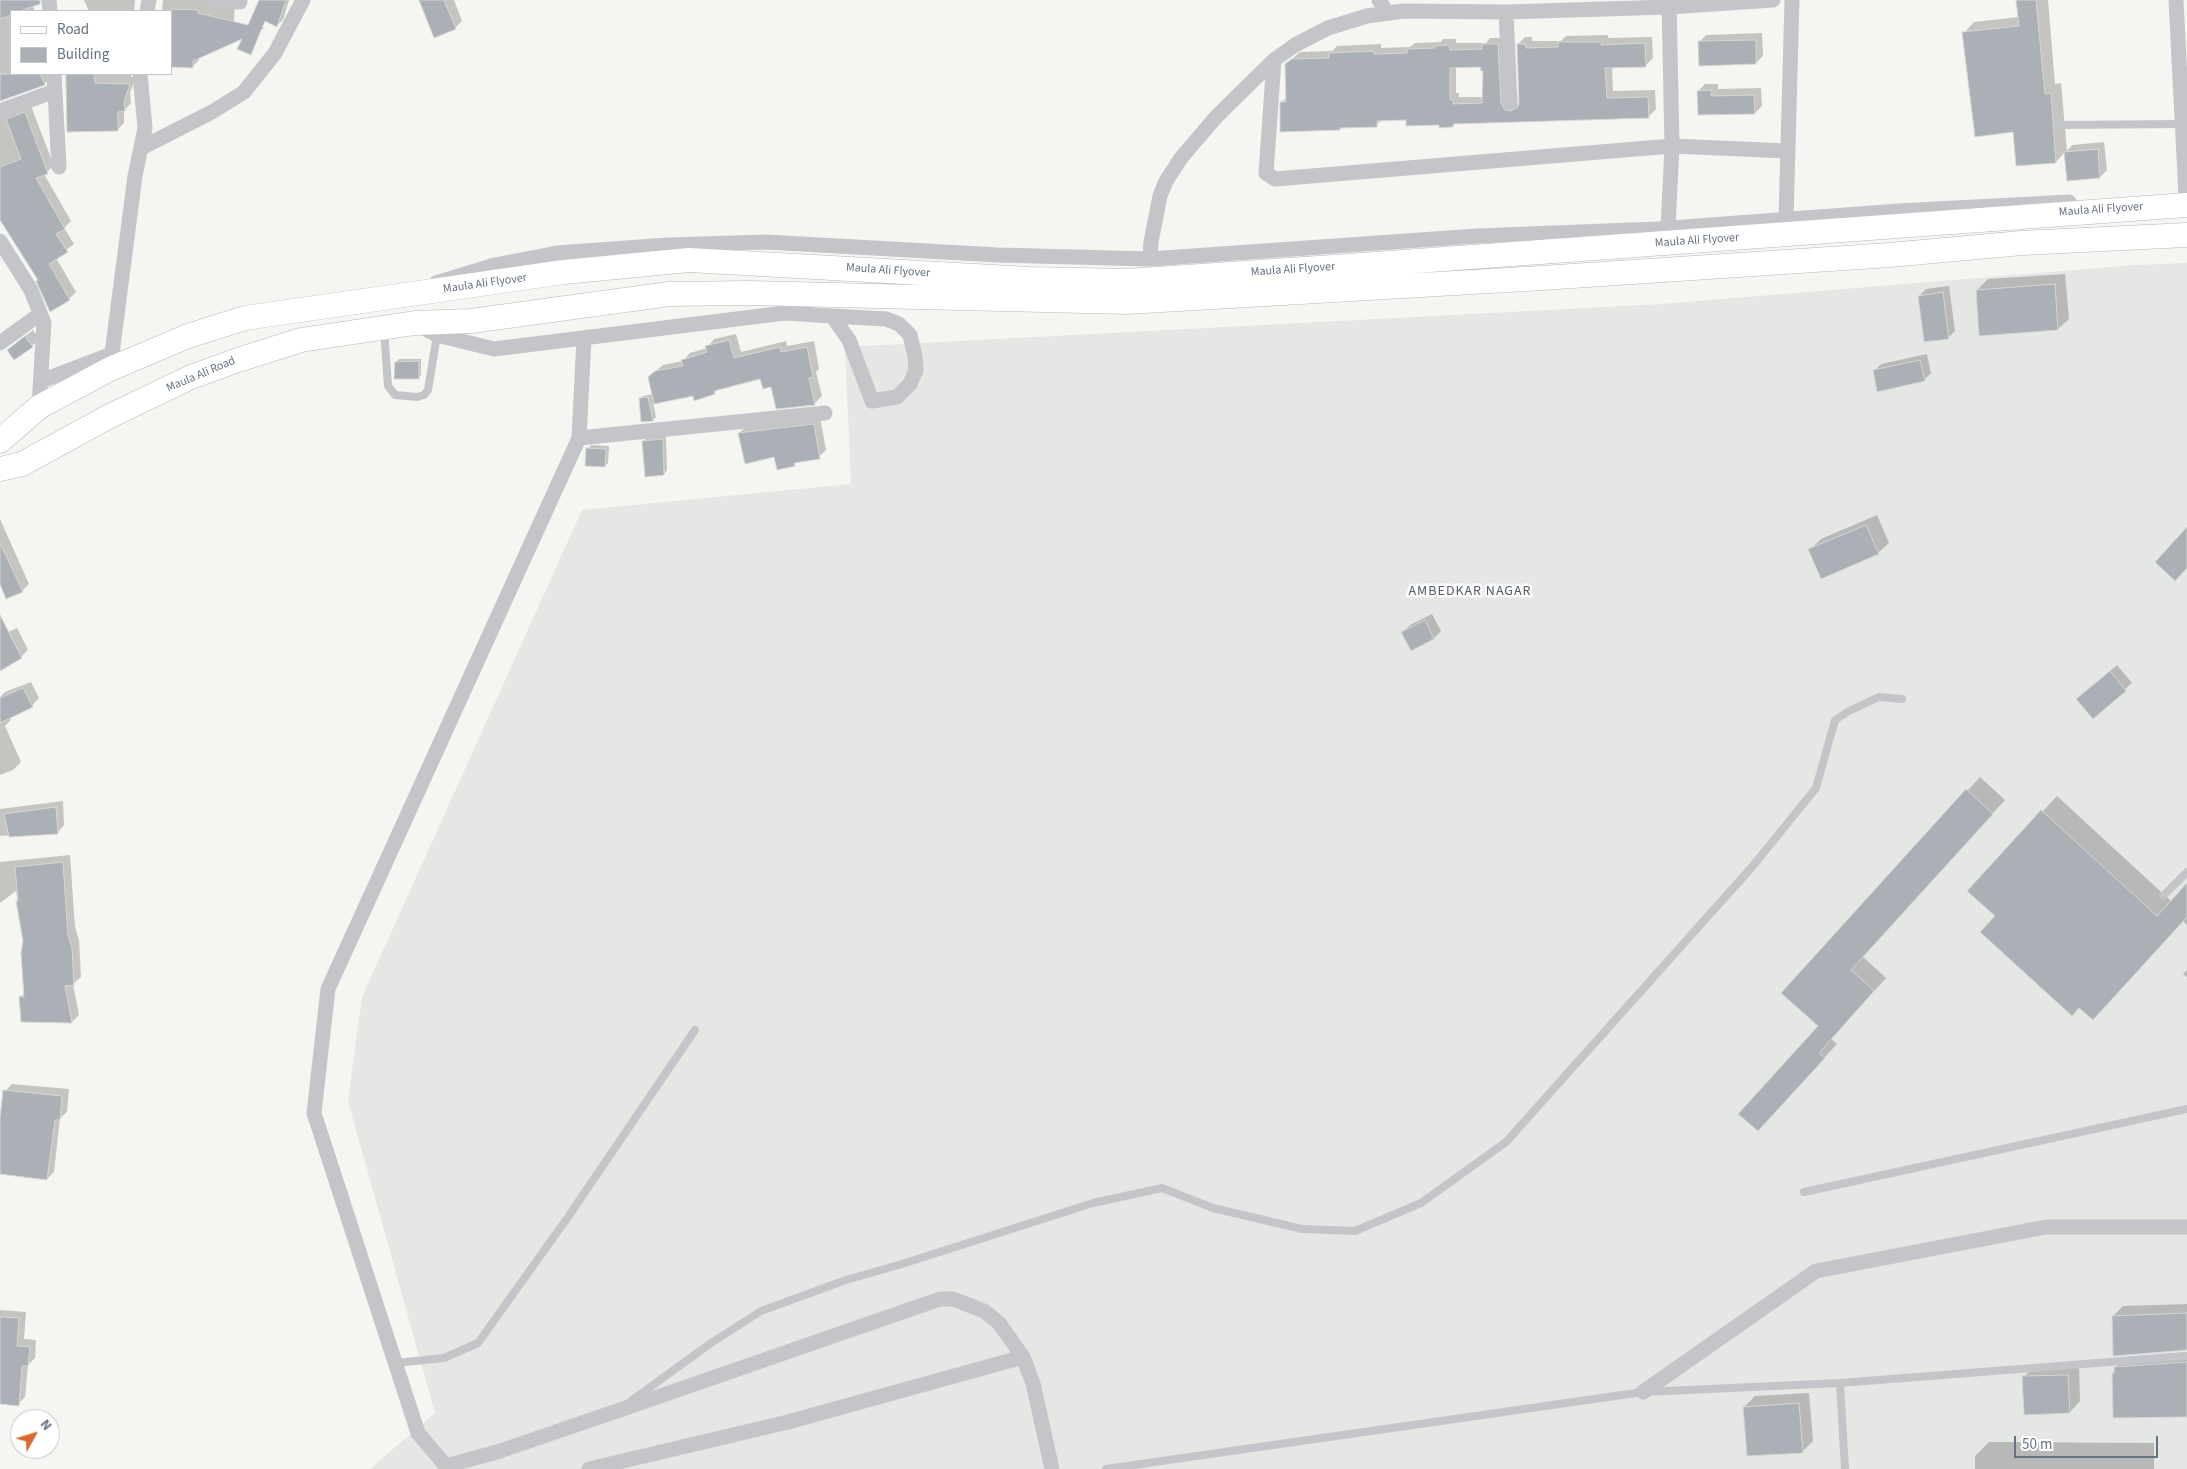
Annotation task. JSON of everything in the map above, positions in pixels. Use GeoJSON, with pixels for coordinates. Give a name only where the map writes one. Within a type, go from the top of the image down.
{"type":"FeatureCollection","features":[{"type":"Feature","properties":{"kind":"main road","name":"Maula Ali Flyover"},"geometry":{"type":"LineString","coordinates":[[399,296],[465,288],[564,272],[689,260],[1028,279],[1127,281],[1387,264],[2187,199]]}},
{"type":"Feature","properties":{"kind":"main road","name":"Maula Ali Flyover"},"geometry":{"type":"LineString","coordinates":[[415,323],[471,321],[669,294],[750,293],[1127,302],[1542,278],[1890,255],[2022,243],[2187,235]]}},
{"type":"Feature","properties":{"kind":"main road"},"geometry":{"type":"LineString","coordinates":[[0,441],[39,407],[111,361],[245,318],[399,296]]}},
{"type":"Feature","properties":{"kind":"main road"},"geometry":{"type":"LineString","coordinates":[[340,303],[346,334]]}},
{"type":"Feature","properties":{"kind":"main road","name":"Maula Ali Road"},"geometry":{"type":"LineString","coordinates":[[0,469],[22,464],[108,417],[191,377],[238,360],[301,340],[415,323]]}},
{"type":"Feature","properties":{"kind":"main road"},"geometry":{"type":"LineString","coordinates":[[176,341],[191,377]]}},
{"type":"Feature","properties":{"kind":"street"},"geometry":{"type":"LineString","coordinates":[[212,0],[240,2]]}},
{"type":"Feature","properties":{"kind":"street"},"geometry":{"type":"LineString","coordinates":[[141,148],[212,112],[244,92],[276,53],[304,0]]}},
{"type":"Feature","properties":{"kind":"street"},"geometry":{"type":"LineString","coordinates":[[1379,0],[1387,13]]}},
{"type":"Feature","properties":{"kind":"street"},"geometry":{"type":"LineString","coordinates":[[1150,259],[1156,215],[1166,181],[1181,158],[1216,117],[1274,60],[1295,45],[1328,28],[1367,16],[1403,11],[1506,12],[1773,0]]}},
{"type":"Feature","properties":{"kind":"street"},"geometry":{"type":"LineString","coordinates":[[1786,219],[1792,0]]}},
{"type":"Feature","properties":{"kind":"street"},"geometry":{"type":"LineString","coordinates":[[399,296],[495,264],[548,254],[668,245],[766,242],[998,255],[1150,259],[1477,236],[1668,228],[1899,210],[2187,199],[2176,0]]}},
{"type":"Feature","properties":{"kind":"street"},"geometry":{"type":"LineString","coordinates":[[1668,228],[1672,146],[1669,4]]}},
{"type":"Feature","properties":{"kind":"street"},"geometry":{"type":"LineString","coordinates":[[1506,12],[1510,102]]}},
{"type":"Feature","properties":{"kind":"street"},"geometry":{"type":"LineString","coordinates":[[1274,60],[1266,173],[1275,179],[1672,146],[1787,151]]}},
{"type":"Feature","properties":{"kind":"street"},"geometry":{"type":"LineString","coordinates":[[54,75],[60,167]]}},
{"type":"Feature","properties":{"kind":"street"},"geometry":{"type":"LineString","coordinates":[[41,381],[111,361],[135,176],[145,128],[140,75]]}},
{"type":"Feature","properties":{"kind":"street"},"geometry":{"type":"LineString","coordinates":[[0,111],[55,91]]}},
{"type":"Feature","properties":{"kind":"street"},"geometry":{"type":"LineString","coordinates":[[0,241],[6,260],[31,290],[44,323],[39,407]]}},
{"type":"Feature","properties":{"kind":"street"},"geometry":{"type":"LineString","coordinates":[[0,343],[40,314]]}},
{"type":"Feature","properties":{"kind":"street"},"geometry":{"type":"LineString","coordinates":[[415,323],[437,335],[494,349],[785,314],[832,316],[886,319],[899,324],[910,335],[915,356],[916,370],[910,384],[897,397],[872,401],[849,340],[832,316]]}},
{"type":"Feature","properties":{"kind":"street"},"geometry":{"type":"LineString","coordinates":[[584,338],[579,438],[328,989],[314,1112],[418,1433],[447,1468],[617,1412],[940,1298],[953,1299],[984,1311],[999,1323],[1023,1356],[1033,1383],[1052,1469]]}},
{"type":"Feature","properties":{"kind":"street"},"geometry":{"type":"LineString","coordinates":[[579,438],[825,413]]}},
{"type":"Feature","properties":{"kind":"street"},"geometry":{"type":"LineString","coordinates":[[1643,1392],[1816,1271],[2046,1227],[2187,1227]]}},
{"type":"Feature","properties":{"kind":"street"},"geometry":{"type":"LineString","coordinates":[[589,1469],[788,1422],[1023,1356]]}},
{"type":"Feature","properties":{"kind":"lane"},"geometry":{"type":"LineString","coordinates":[[2059,125],[2182,124]]}},
{"type":"Feature","properties":{"kind":"lane"},"geometry":{"type":"LineString","coordinates":[[384,329],[388,386],[394,395],[416,397],[428,390],[437,335]]}},
{"type":"Feature","properties":{"kind":"lane"},"geometry":{"type":"LineString","coordinates":[[617,1412],[711,1343],[761,1311],[846,1280],[1093,1203],[1162,1188],[1213,1208],[1294,1227],[1355,1231],[1421,1203],[1506,1142],[1752,867],[1816,788],[1835,720],[1879,697],[1902,699]]}},
{"type":"Feature","properties":{"kind":"lane"},"geometry":{"type":"LineString","coordinates":[[2164,896],[2187,872]]}},
{"type":"Feature","properties":{"kind":"lane"},"geometry":{"type":"LineString","coordinates":[[395,1363],[444,1358],[478,1343],[568,1217],[695,1030]]}},
{"type":"Feature","properties":{"kind":"lane"},"geometry":{"type":"LineString","coordinates":[[1804,1192],[2187,1109]]}},
{"type":"Feature","properties":{"kind":"lane"},"geometry":{"type":"LineString","coordinates":[[1106,1469],[1643,1392],[1840,1383],[2187,1356]]}},
{"type":"Feature","properties":{"kind":"lane"},"geometry":{"type":"LineString","coordinates":[[1840,1383],[1845,1469]]}},
{"type":"Feature","properties":{"kind":"shaded area"},"geometry":{"type":"Polygon","coordinates":[[[2187,263],[2187,1469],[370,1469],[435,1413],[348,1101],[362,997],[582,510],[851,484],[845,347],[1662,304],[2135,265],[2187,263]]]}},
{"type":"Feature","properties":{"kind":"building"},"geometry":{"type":"Polygon","coordinates":[[[0,0],[40,0],[40,4],[23,10],[10,10],[10,15],[0,19],[0,0]]]}},
{"type":"Feature","properties":{"kind":"building"},"geometry":{"type":"Polygon","coordinates":[[[259,0],[286,0],[277,27],[265,21],[262,28],[264,28],[261,30],[251,55],[237,49],[242,39],[193,61],[193,68],[172,67],[171,9],[198,10],[198,13],[248,25],[259,0]]]}},
{"type":"Feature","properties":{"kind":"building"},"geometry":{"type":"Polygon","coordinates":[[[419,0],[444,0],[456,29],[434,38],[419,0]]]}},
{"type":"Feature","properties":{"kind":"building"},"geometry":{"type":"Polygon","coordinates":[[[2016,0],[2036,0],[2045,94],[2051,93],[2056,163],[2016,166],[2013,132],[1975,137],[1962,32],[2019,26],[2016,0]]]}},
{"type":"Feature","properties":{"kind":"building"},"geometry":{"type":"Polygon","coordinates":[[[1756,40],[1756,64],[1699,66],[1698,41],[1756,40]]]}},
{"type":"Feature","properties":{"kind":"building"},"geometry":{"type":"Polygon","coordinates":[[[1558,42],[1602,42],[1601,45],[1645,43],[1646,67],[1605,68],[1607,98],[1648,97],[1649,118],[1453,124],[1453,127],[1439,128],[1439,125],[1406,126],[1406,120],[1377,121],[1377,127],[1280,132],[1280,102],[1286,102],[1285,64],[1292,59],[1329,58],[1329,53],[1374,51],[1374,54],[1407,53],[1407,49],[1435,48],[1435,46],[1449,45],[1450,50],[1482,49],[1482,44],[1498,44],[1501,103],[1505,110],[1511,111],[1518,107],[1519,102],[1517,44],[1525,44],[1526,48],[1558,47],[1558,42]],[[1480,67],[1450,68],[1450,100],[1453,100],[1453,104],[1482,103],[1483,71],[1481,71],[1480,67]]]}},
{"type":"Feature","properties":{"kind":"building"},"geometry":{"type":"Polygon","coordinates":[[[0,74],[40,75],[45,85],[0,101],[0,74]]]}},
{"type":"Feature","properties":{"kind":"building"},"geometry":{"type":"Polygon","coordinates":[[[66,75],[94,75],[95,83],[130,84],[124,101],[125,111],[118,112],[118,131],[67,132],[66,75]]]}},
{"type":"Feature","properties":{"kind":"building"},"geometry":{"type":"Polygon","coordinates":[[[1711,90],[1711,96],[1754,95],[1755,114],[1698,115],[1697,91],[1711,90]]]}},
{"type":"Feature","properties":{"kind":"building"},"geometry":{"type":"Polygon","coordinates":[[[25,112],[48,174],[36,178],[65,229],[56,234],[68,252],[49,264],[70,300],[50,312],[36,281],[38,280],[0,220],[0,167],[21,159],[6,119],[25,112]]]}},
{"type":"Feature","properties":{"kind":"building"},"geometry":{"type":"Polygon","coordinates":[[[2098,149],[2100,178],[2067,181],[2064,152],[2098,149]]]}},
{"type":"Feature","properties":{"kind":"building"},"geometry":{"type":"Polygon","coordinates":[[[2055,284],[2058,330],[1979,336],[1976,290],[2055,284]]]}},
{"type":"Feature","properties":{"kind":"building"},"geometry":{"type":"Polygon","coordinates":[[[1943,292],[1949,339],[1924,342],[1918,296],[1943,292]]]}},
{"type":"Feature","properties":{"kind":"building"},"geometry":{"type":"Polygon","coordinates":[[[25,336],[33,347],[14,360],[7,350],[25,336]]]}},
{"type":"Feature","properties":{"kind":"building"},"geometry":{"type":"Polygon","coordinates":[[[729,340],[734,358],[780,347],[781,352],[807,347],[813,377],[809,378],[815,405],[776,409],[771,387],[763,389],[760,379],[714,391],[715,394],[694,401],[693,396],[654,404],[648,377],[655,371],[683,366],[681,360],[707,352],[705,346],[729,340]]]}},
{"type":"Feature","properties":{"kind":"building"},"geometry":{"type":"Polygon","coordinates":[[[1920,360],[1925,381],[1877,392],[1873,370],[1920,360]]]}},
{"type":"Feature","properties":{"kind":"building"},"geometry":{"type":"Polygon","coordinates":[[[419,361],[419,379],[394,379],[395,362],[419,361]]]}},
{"type":"Feature","properties":{"kind":"building"},"geometry":{"type":"Polygon","coordinates":[[[648,397],[653,421],[641,422],[639,398],[648,397]]]}},
{"type":"Feature","properties":{"kind":"building"},"geometry":{"type":"Polygon","coordinates":[[[814,424],[820,459],[794,463],[795,466],[777,470],[774,457],[745,464],[738,433],[814,424]]]}},
{"type":"Feature","properties":{"kind":"building"},"geometry":{"type":"Polygon","coordinates":[[[663,439],[664,475],[645,477],[642,441],[663,439]]]}},
{"type":"Feature","properties":{"kind":"building"},"geometry":{"type":"Polygon","coordinates":[[[586,448],[606,449],[605,467],[585,466],[586,448]]]}},
{"type":"Feature","properties":{"kind":"building"},"geometry":{"type":"Polygon","coordinates":[[[1866,525],[1879,554],[1821,579],[1808,549],[1866,525]]]}},
{"type":"Feature","properties":{"kind":"building"},"geometry":{"type":"Polygon","coordinates":[[[2187,527],[2187,568],[2175,581],[2155,562],[2187,527]]]}},
{"type":"Feature","properties":{"kind":"building"},"geometry":{"type":"Polygon","coordinates":[[[0,543],[23,592],[6,599],[0,584],[0,543]]]}},
{"type":"Feature","properties":{"kind":"building"},"geometry":{"type":"Polygon","coordinates":[[[0,615],[22,658],[0,671],[0,615]]]}},
{"type":"Feature","properties":{"kind":"building"},"geometry":{"type":"Polygon","coordinates":[[[1425,620],[1434,639],[1411,651],[1401,632],[1425,620]]]}},
{"type":"Feature","properties":{"kind":"building"},"geometry":{"type":"Polygon","coordinates":[[[2110,671],[2126,691],[2093,719],[2076,699],[2110,671]]]}},
{"type":"Feature","properties":{"kind":"building"},"geometry":{"type":"Polygon","coordinates":[[[23,688],[33,707],[0,723],[0,698],[23,688]]]}},
{"type":"Feature","properties":{"kind":"building"},"geometry":{"type":"Polygon","coordinates":[[[1966,789],[1993,814],[1851,970],[1874,991],[1819,1053],[1825,1058],[1758,1131],[1738,1114],[1818,1026],[1781,993],[1966,789]]]}},
{"type":"Feature","properties":{"kind":"building"},"geometry":{"type":"Polygon","coordinates":[[[56,807],[58,834],[9,837],[4,814],[56,807]]]}},
{"type":"Feature","properties":{"kind":"building"},"geometry":{"type":"Polygon","coordinates":[[[2041,810],[2157,916],[2187,883],[2187,917],[2093,1020],[2079,1008],[2072,1016],[1980,932],[1995,916],[1967,891],[2041,810]]]}},
{"type":"Feature","properties":{"kind":"building"},"geometry":{"type":"Polygon","coordinates":[[[63,862],[68,935],[72,948],[74,985],[65,986],[72,1023],[21,1022],[19,996],[24,997],[21,953],[23,941],[16,901],[18,901],[15,867],[63,862]]]}},
{"type":"Feature","properties":{"kind":"building"},"geometry":{"type":"Polygon","coordinates":[[[3,1090],[62,1096],[60,1120],[55,1120],[47,1180],[0,1174],[0,1118],[3,1090]]]}},
{"type":"Feature","properties":{"kind":"building"},"geometry":{"type":"Polygon","coordinates":[[[2187,1313],[2187,1350],[2113,1356],[2112,1316],[2187,1313]]]}},
{"type":"Feature","properties":{"kind":"building"},"geometry":{"type":"Polygon","coordinates":[[[0,1317],[19,1318],[17,1346],[30,1347],[28,1366],[22,1366],[19,1406],[0,1404],[0,1317]]]}},
{"type":"Feature","properties":{"kind":"building"},"geometry":{"type":"Polygon","coordinates":[[[2187,1362],[2187,1417],[2113,1418],[2112,1373],[2114,1373],[2114,1367],[2187,1362]]]}},
{"type":"Feature","properties":{"kind":"building"},"geometry":{"type":"Polygon","coordinates":[[[2068,1375],[2070,1413],[2024,1415],[2022,1376],[2068,1375]]]}},
{"type":"Feature","properties":{"kind":"building"},"geometry":{"type":"Polygon","coordinates":[[[1799,1403],[1803,1453],[1747,1456],[1743,1407],[1799,1403]]]}},
{"type":"Feature","properties":{"kind":"district","name":"AMBEDKAR NAGAR"},"geometry":{"type":"Point","coordinates":[1470,592]}}]}
